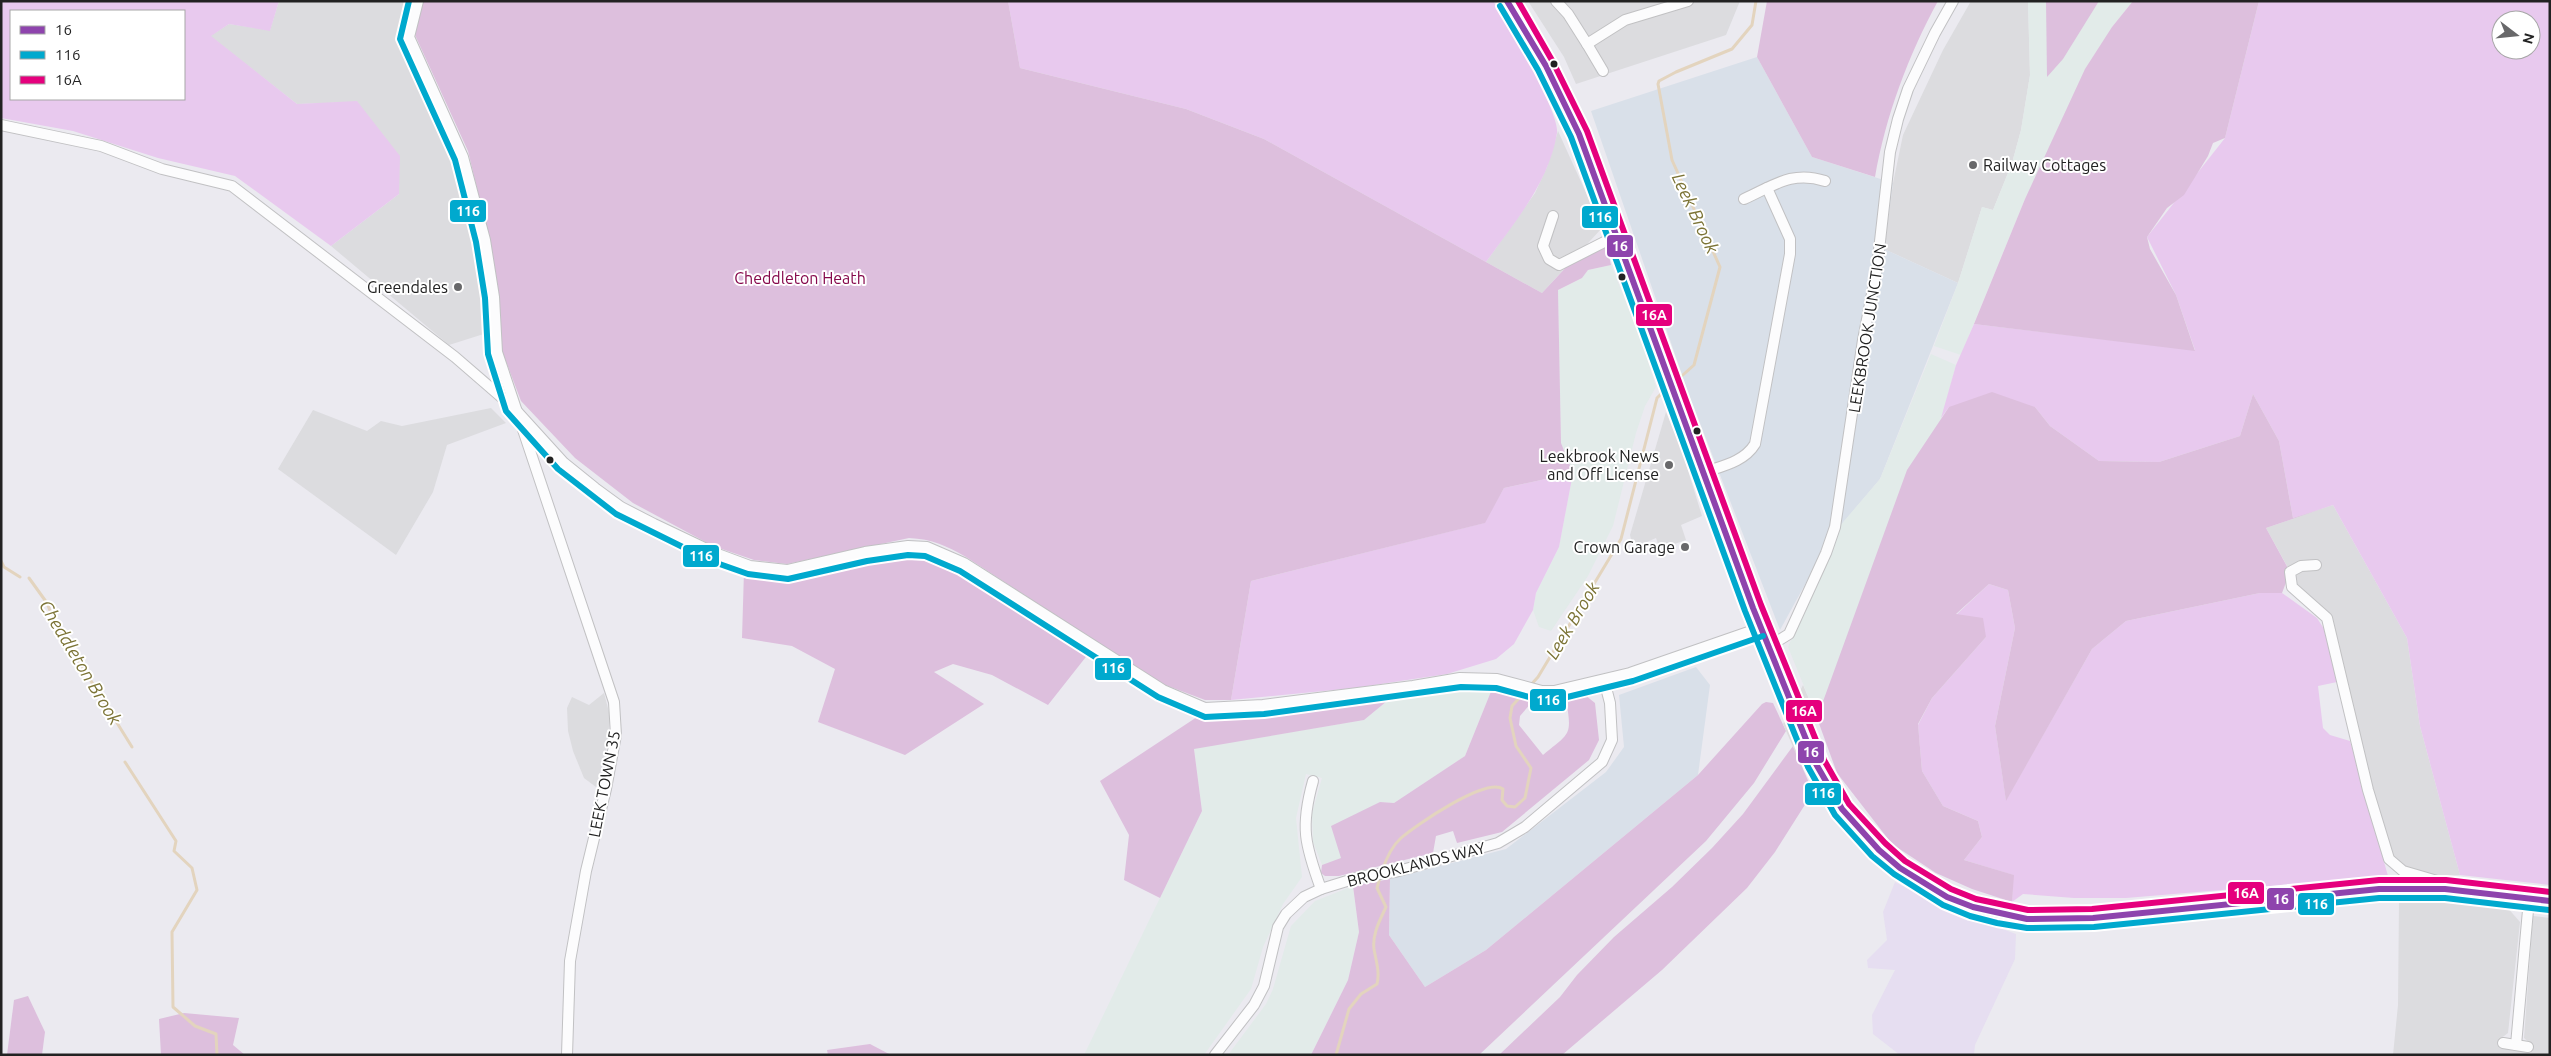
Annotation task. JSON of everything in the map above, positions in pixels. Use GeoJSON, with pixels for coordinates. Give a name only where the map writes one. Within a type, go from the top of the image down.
{"type":"FeatureCollection","features":[{"type":"Feature","properties":{"kind":"highway"},"geometry":{"type":"LineString","coordinates":[[1507,1],[1559,88],[1579,134],[1760,628],[1824,781],[1839,806],[1875,847],[1928,888],[1960,902],[2024,919],[2081,920],[2326,894],[2410,888],[2452,889],[2550,901]]}},
{"type":"Feature","properties":{"kind":"street","name":"LEEK TOWN 35"},"geometry":{"type":"LineString","coordinates":[[418,1],[409,36],[463,157],[484,240],[494,297],[497,352],[514,408],[614,702],[616,714],[616,735],[606,789],[586,871],[570,961],[567,1055]]}},
{"type":"Feature","properties":{"kind":"street"},"geometry":{"type":"LineString","coordinates":[[1556,1],[1568,14],[1588,44],[1602,71]]}},
{"type":"Feature","properties":{"kind":"street"},"geometry":{"type":"LineString","coordinates":[[1588,44],[1625,20],[1688,1]]}},
{"type":"Feature","properties":{"kind":"street","name":"LEEKBROOK JUNCTION"},"geometry":{"type":"LineString","coordinates":[[1768,647],[1789,634],[1826,553],[1835,527],[1863,340],[1878,268],[1890,152],[1898,118],[1908,89],[1934,33],[1953,1]]}},
{"type":"Feature","properties":{"kind":"street"},"geometry":{"type":"LineString","coordinates":[[1,125],[101,146],[162,169],[232,186],[455,357],[514,408],[564,463],[595,488],[645,520],[715,553],[750,566],[786,570],[865,552],[908,546],[927,547],[964,563],[1163,690],[1205,708],[1263,705],[1460,678],[1497,679],[1542,691],[1554,691],[1604,680],[1686,655],[1760,628]]}},
{"type":"Feature","properties":{"kind":"street"},"geometry":{"type":"LineString","coordinates":[[1744,199],[1788,178],[1802,176],[1825,180]]}},
{"type":"Feature","properties":{"kind":"street"},"geometry":{"type":"LineString","coordinates":[[1702,473],[1741,459],[1750,453],[1755,444],[1790,254],[1790,239],[1767,188]]}},
{"type":"Feature","properties":{"kind":"street"},"geometry":{"type":"LineString","coordinates":[[1554,216],[1544,246],[1549,259],[1559,265],[1575,259],[1598,244],[1616,236]]}},
{"type":"Feature","properties":{"kind":"street"},"geometry":{"type":"LineString","coordinates":[[2316,565],[2301,566],[2290,572],[2292,587],[2327,618],[2368,790],[2389,858],[2404,871],[2440,881],[2452,889]]}},
{"type":"Feature","properties":{"kind":"street","name":"BROOKLANDS WAY"},"geometry":{"type":"LineString","coordinates":[[1215,1055],[1254,1005],[1264,986],[1278,927],[1286,914],[1304,896],[1363,876],[1395,872],[1498,843],[1511,837],[1602,762],[1612,740],[1610,703],[1604,680]]}},
{"type":"Feature","properties":{"kind":"street"},"geometry":{"type":"LineString","coordinates":[[1313,781],[1306,806],[1304,830],[1308,852],[1321,889]]}},
{"type":"Feature","properties":{"kind":"street"},"geometry":{"type":"LineString","coordinates":[[2516,1045],[2529,898]]}},
{"type":"Feature","properties":{"kind":"street"},"geometry":{"type":"LineString","coordinates":[[2503,1043],[2528,1047]]}},
{"type":"Feature","properties":{"kind":"shaded area"},"geometry":{"type":"Polygon","coordinates":[[[1,1],[279,1],[270,31],[229,24],[211,36],[297,104],[357,101],[400,156],[399,194],[331,246],[235,176],[158,158],[73,131],[1,118],[1,1]]]}},
{"type":"Feature","properties":{"kind":"shaded area"},"geometry":{"type":"Polygon","coordinates":[[[279,1],[413,1],[406,36],[463,170],[479,234],[490,298],[490,332],[449,345],[331,246],[399,194],[357,102],[297,104],[210,36],[229,24],[270,30],[279,1]]]}},
{"type":"Feature","properties":{"kind":"shaded area"},"geometry":{"type":"Polygon","coordinates":[[[1008,1],[1493,1],[1542,88],[1556,122],[1557,133],[1553,151],[1529,202],[1486,262],[1264,139],[1186,109],[1020,68],[1008,1]]]}},
{"type":"Feature","properties":{"kind":"shaded area"},"geometry":{"type":"Polygon","coordinates":[[[1528,1],[1740,1],[1726,35],[1576,84],[1564,57],[1528,1]]]}},
{"type":"Feature","properties":{"kind":"shaded area"},"geometry":{"type":"Polygon","coordinates":[[[1971,1],[2028,1],[2030,75],[2021,130],[2012,163],[1993,210],[1982,207],[1958,283],[1884,249],[1893,183],[1903,135],[1943,50],[1971,1]]]}},
{"type":"Feature","properties":{"kind":"shaded area"},"geometry":{"type":"Polygon","coordinates":[[[2028,1],[2133,1],[2112,27],[2025,199],[1961,355],[1934,346],[1958,283],[1982,207],[1993,210],[2012,163],[2021,130],[2030,75],[2028,1]]]}},
{"type":"Feature","properties":{"kind":"shaded area"},"geometry":{"type":"Polygon","coordinates":[[[2259,1],[2550,1],[2550,885],[2460,875],[2420,726],[2407,638],[2333,505],[2293,518],[2279,441],[2253,394],[2240,436],[2159,462],[2099,461],[2050,426],[2035,407],[1949,407],[1941,418],[1956,365],[1974,324],[2195,350],[2176,295],[2147,237],[2225,138],[2259,1]]]}},
{"type":"Feature","properties":{"kind":"shaded area"},"geometry":{"type":"Polygon","coordinates":[[[1757,57],[1812,157],[1893,183],[1884,249],[1958,283],[1880,479],[1831,537],[1780,630],[1688,392],[1591,111],[1757,57]]]}},
{"type":"Feature","properties":{"kind":"shaded area"},"geometry":{"type":"Polygon","coordinates":[[[1558,131],[1602,228],[1542,293],[1486,262],[1535,193],[1547,167],[1558,131]]]}},
{"type":"Feature","properties":{"kind":"shaded area"},"geometry":{"type":"Polygon","coordinates":[[[1611,265],[1641,339],[1656,387],[1645,406],[1636,433],[1613,526],[1588,576],[1551,631],[1539,627],[1533,610],[1536,593],[1559,547],[1573,473],[1561,443],[1558,290],[1582,278],[1588,270],[1611,265]]]}},
{"type":"Feature","properties":{"kind":"shaded area"},"geometry":{"type":"Polygon","coordinates":[[[1931,354],[1956,365],[1918,505],[1828,728],[1817,718],[1788,647],[1838,528],[1880,479],[1931,354]]]}},
{"type":"Feature","properties":{"kind":"shaded area"},"geometry":{"type":"Polygon","coordinates":[[[491,408],[506,423],[447,445],[433,492],[396,555],[278,469],[313,410],[367,431],[381,421],[402,426],[491,408]]]}},
{"type":"Feature","properties":{"kind":"shaded area"},"geometry":{"type":"Polygon","coordinates":[[[1666,412],[1682,451],[1702,516],[1681,525],[1686,540],[1660,549],[1656,538],[1633,548],[1630,535],[1666,412]]]}},
{"type":"Feature","properties":{"kind":"shaded area"},"geometry":{"type":"Polygon","coordinates":[[[1573,473],[1559,547],[1536,593],[1533,610],[1514,644],[1496,659],[1447,674],[1354,688],[1231,700],[1251,581],[1484,523],[1504,488],[1573,473]]]}},
{"type":"Feature","properties":{"kind":"shaded area"},"geometry":{"type":"Polygon","coordinates":[[[2333,505],[2407,638],[2420,726],[2460,875],[2399,877],[2370,790],[2336,634],[2327,611],[2302,593],[2266,528],[2333,505]]]}},
{"type":"Feature","properties":{"kind":"shaded area"},"geometry":{"type":"Polygon","coordinates":[[[1989,584],[2008,590],[2015,628],[1995,726],[2006,800],[2092,649],[2126,621],[2260,593],[2282,593],[2317,618],[2326,632],[2337,682],[2318,686],[2323,728],[2330,735],[2350,741],[2388,876],[2126,898],[2074,898],[2023,894],[2012,902],[2013,875],[1964,860],[1982,837],[1978,821],[1943,806],[1922,771],[1918,725],[1932,698],[1986,637],[1956,615],[1989,584]]]}},
{"type":"Feature","properties":{"kind":"shaded area"},"geometry":{"type":"Polygon","coordinates":[[[1696,667],[1710,685],[1698,775],[1486,950],[1425,987],[1389,935],[1390,879],[1506,849],[1606,772],[1624,747],[1619,695],[1696,667]]]}},
{"type":"Feature","properties":{"kind":"shaded area"},"geometry":{"type":"Polygon","coordinates":[[[1463,682],[1494,684],[1465,756],[1394,803],[1380,802],[1363,812],[1341,859],[1322,865],[1313,842],[1312,813],[1322,778],[1306,774],[1296,818],[1302,877],[1283,904],[1263,947],[1251,989],[1204,1055],[1084,1055],[1202,811],[1194,748],[1364,720],[1398,692],[1463,682]]]}},
{"type":"Feature","properties":{"kind":"shaded area"},"geometry":{"type":"Polygon","coordinates":[[[604,693],[610,716],[607,748],[596,787],[584,778],[573,751],[568,731],[567,708],[572,697],[589,705],[604,693]]]}},
{"type":"Feature","properties":{"kind":"shaded area"},"geometry":{"type":"Polygon","coordinates":[[[1895,882],[1948,909],[2016,934],[2015,959],[1975,1045],[1974,1055],[1900,1055],[1873,1034],[1872,1015],[1895,970],[1868,968],[1867,960],[1887,940],[1883,912],[1895,882]]]}},
{"type":"Feature","properties":{"kind":"shaded area"},"geometry":{"type":"Polygon","coordinates":[[[1353,886],[1359,932],[1348,980],[1311,1055],[1228,1055],[1266,1004],[1273,989],[1291,926],[1315,901],[1353,886]]]}},
{"type":"Feature","properties":{"kind":"shaded area"},"geometry":{"type":"Polygon","coordinates":[[[2455,900],[2506,906],[2520,922],[2508,1033],[2500,1039],[2499,1048],[2531,1051],[2532,1045],[2524,1038],[2533,916],[2550,918],[2550,1055],[2393,1055],[2398,1005],[2399,901],[2455,900]]]}},
{"type":"Feature","properties":{"kind":"green space","name":"Cheddleton Heath"},"geometry":{"type":"Polygon","coordinates":[[[423,1],[1008,1],[1020,68],[1186,109],[1264,139],[1542,293],[1570,263],[1607,247],[1611,265],[1588,270],[1582,278],[1558,290],[1561,443],[1573,473],[1504,488],[1485,523],[1251,581],[1231,700],[1205,700],[1160,683],[966,557],[946,546],[909,538],[787,564],[754,560],[713,546],[633,503],[575,458],[521,401],[502,351],[490,243],[468,151],[415,35],[423,1]]]}},
{"type":"Feature","properties":{"kind":"green space"},"geometry":{"type":"Polygon","coordinates":[[[1767,1],[1938,1],[1917,43],[1899,86],[1885,131],[1875,177],[1812,157],[1757,57],[1767,1]]]}},
{"type":"Feature","properties":{"kind":"green space"},"geometry":{"type":"Polygon","coordinates":[[[2046,1],[2099,1],[2063,59],[2047,77],[2046,1]]]}},
{"type":"Feature","properties":{"kind":"green space"},"geometry":{"type":"Polygon","coordinates":[[[2133,1],[2259,1],[2225,138],[2213,143],[2208,156],[2184,195],[2167,208],[2147,237],[2150,249],[2176,295],[2195,351],[1974,324],[2025,199],[2085,69],[2112,27],[2133,1]]]}},
{"type":"Feature","properties":{"kind":"green space"},"geometry":{"type":"Polygon","coordinates":[[[1992,392],[2035,407],[2050,426],[2099,461],[2159,462],[2240,436],[2253,394],[2279,441],[2293,518],[2333,505],[2266,528],[2290,572],[2282,593],[2260,593],[2126,621],[2092,649],[2006,801],[1995,726],[2015,628],[2008,590],[1989,584],[1956,614],[1983,618],[1986,637],[1932,698],[1918,724],[1922,771],[1943,806],[1978,821],[1982,837],[1964,860],[2014,875],[2012,902],[1972,889],[1936,873],[1892,844],[1837,773],[1817,718],[1907,470],[1949,407],[1992,392]]]}},
{"type":"Feature","properties":{"kind":"green space"},"geometry":{"type":"Polygon","coordinates":[[[907,551],[928,553],[960,569],[1089,653],[1048,705],[992,675],[953,664],[934,672],[984,704],[905,755],[818,722],[835,669],[792,646],[742,638],[744,571],[778,576],[907,551]]]}},
{"type":"Feature","properties":{"kind":"green space"},"geometry":{"type":"Polygon","coordinates":[[[1494,684],[1538,695],[1520,716],[1519,725],[1543,755],[1559,742],[1567,732],[1569,720],[1566,699],[1585,695],[1595,703],[1599,740],[1589,760],[1502,832],[1457,843],[1453,831],[1436,836],[1433,853],[1339,876],[1325,876],[1321,873],[1322,865],[1341,858],[1331,826],[1380,802],[1394,803],[1465,756],[1494,684]]]}},
{"type":"Feature","properties":{"kind":"green space"},"geometry":{"type":"Polygon","coordinates":[[[1398,692],[1364,720],[1194,749],[1202,811],[1160,898],[1124,880],[1129,835],[1100,781],[1200,715],[1398,692]]]}},
{"type":"Feature","properties":{"kind":"green space"},"geometry":{"type":"Polygon","coordinates":[[[1766,702],[1773,703],[1786,731],[1754,783],[1706,841],[1479,1055],[1311,1055],[1348,980],[1359,932],[1353,886],[1390,879],[1389,935],[1425,987],[1486,950],[1698,775],[1762,704],[1766,702]]]}},
{"type":"Feature","properties":{"kind":"green space"},"geometry":{"type":"Polygon","coordinates":[[[1793,746],[1813,792],[1775,852],[1747,888],[1662,970],[1562,1055],[1499,1055],[1560,997],[1577,975],[1614,937],[1672,887],[1712,848],[1743,814],[1793,746]]]}},
{"type":"Feature","properties":{"kind":"green space"},"geometry":{"type":"Polygon","coordinates":[[[28,996],[45,1032],[42,1055],[7,1055],[14,1000],[28,996]]]}},
{"type":"Feature","properties":{"kind":"green space"},"geometry":{"type":"Polygon","coordinates":[[[184,1013],[239,1018],[233,1045],[245,1055],[161,1055],[159,1019],[184,1013]]]}},
{"type":"Feature","properties":{"kind":"green space"},"geometry":{"type":"Polygon","coordinates":[[[870,1044],[891,1055],[828,1055],[827,1050],[870,1044]]]}},
{"type":"Feature","properties":{"kind":"pier"},"geometry":{"type":"Polygon","coordinates":[[[1803,685],[1817,718],[1797,756],[1783,724],[1803,685]]]}},
{"type":"Feature","properties":{"kind":"waterway","name":"Leek Brook"},"geometry":{"type":"LineString","coordinates":[[1675,382],[1694,365],[1720,267],[1672,160],[1658,84],[1659,81],[1676,72],[1732,49],[1752,25],[1756,1]]}},
{"type":"Feature","properties":{"kind":"waterway","name":"Leek Brook"},"geometry":{"type":"LineString","coordinates":[[1382,871],[1390,853],[1401,838],[1451,804],[1482,790],[1494,787],[1503,789],[1502,800],[1507,806],[1515,807],[1525,798],[1531,768],[1516,746],[1510,718],[1512,706],[1538,677],[1621,539],[1657,398],[1664,391]]}},
{"type":"Feature","properties":{"kind":"waterway","name":"Cheddleton Brook"},"geometry":{"type":"LineString","coordinates":[[1,561],[4,567],[20,577]]}},
{"type":"Feature","properties":{"kind":"waterway","name":"Cheddleton Brook"},"geometry":{"type":"LineString","coordinates":[[29,578],[47,603],[55,623],[132,747]]}},
{"type":"Feature","properties":{"kind":"waterway","name":"Cheddleton Brook"},"geometry":{"type":"LineString","coordinates":[[125,762],[176,841],[174,851],[192,868],[197,890],[172,932],[173,1007],[195,1026],[216,1034],[217,1055]]}},
{"type":"Feature","properties":{"kind":"waterway","name":"Leek Brook"},"geometry":{"type":"LineString","coordinates":[[1336,1055],[1349,1009],[1361,994],[1377,984],[1378,980],[1374,938],[1386,907],[1377,888],[1380,877]]}},
{"type":"Feature","properties":{"kind":"transit line","name":"116"},"geometry":{"type":"LineString","coordinates":[[409,1],[400,39],[455,160],[476,242],[485,298],[488,354],[506,411],[558,469],[616,514],[711,561],[748,574],[788,579],[867,561],[908,555],[925,556],[960,571],[1158,697],[1205,717],[1264,714],[1461,687],[1496,688],[1540,700],[1555,700],[1633,681],[1763,636]]}},
{"type":"Feature","properties":{"kind":"transit line","name":"16"},"geometry":{"type":"LineString","coordinates":[[1507,1],[1546,66],[1579,134],[1753,608],[1816,764],[1842,809],[1879,850],[1900,868],[1947,897],[1973,907],[2027,919],[2093,918],[2379,889],[2445,889],[2550,901]]}},
{"type":"Feature","properties":{"kind":"transit line","name":"16A"},"geometry":{"type":"LineString","coordinates":[[1518,1],[1553,62],[1587,131],[1761,605],[1824,760],[1849,804],[1885,843],[1905,861],[1951,889],[1976,899],[2028,910],[2092,909],[2379,880],[2446,880],[2550,892]]}},
{"type":"Feature","properties":{"kind":"transit line","name":"116"},"geometry":{"type":"LineString","coordinates":[[1500,6],[1538,70],[1571,137],[1745,611],[1808,767],[1835,815],[1872,856],[1894,874],[1943,905],[1970,916],[2027,928],[2094,927],[2379,898],[2445,898],[2549,910]]}},
{"type":"Feature","properties":{"kind":"place","name":"Railway Cottages"},"geometry":{"type":"Point","coordinates":[1973,165]}},
{"type":"Feature","properties":{"kind":"place","name":"Greendales"},"geometry":{"type":"Point","coordinates":[458,287]}},
{"type":"Feature","properties":{"kind":"place","name":"Leekbrook News and Off License"},"geometry":{"type":"Point","coordinates":[1669,465]}},
{"type":"Feature","properties":{"kind":"place","name":"Crown Garage"},"geometry":{"type":"Point","coordinates":[1685,547]}}]}
